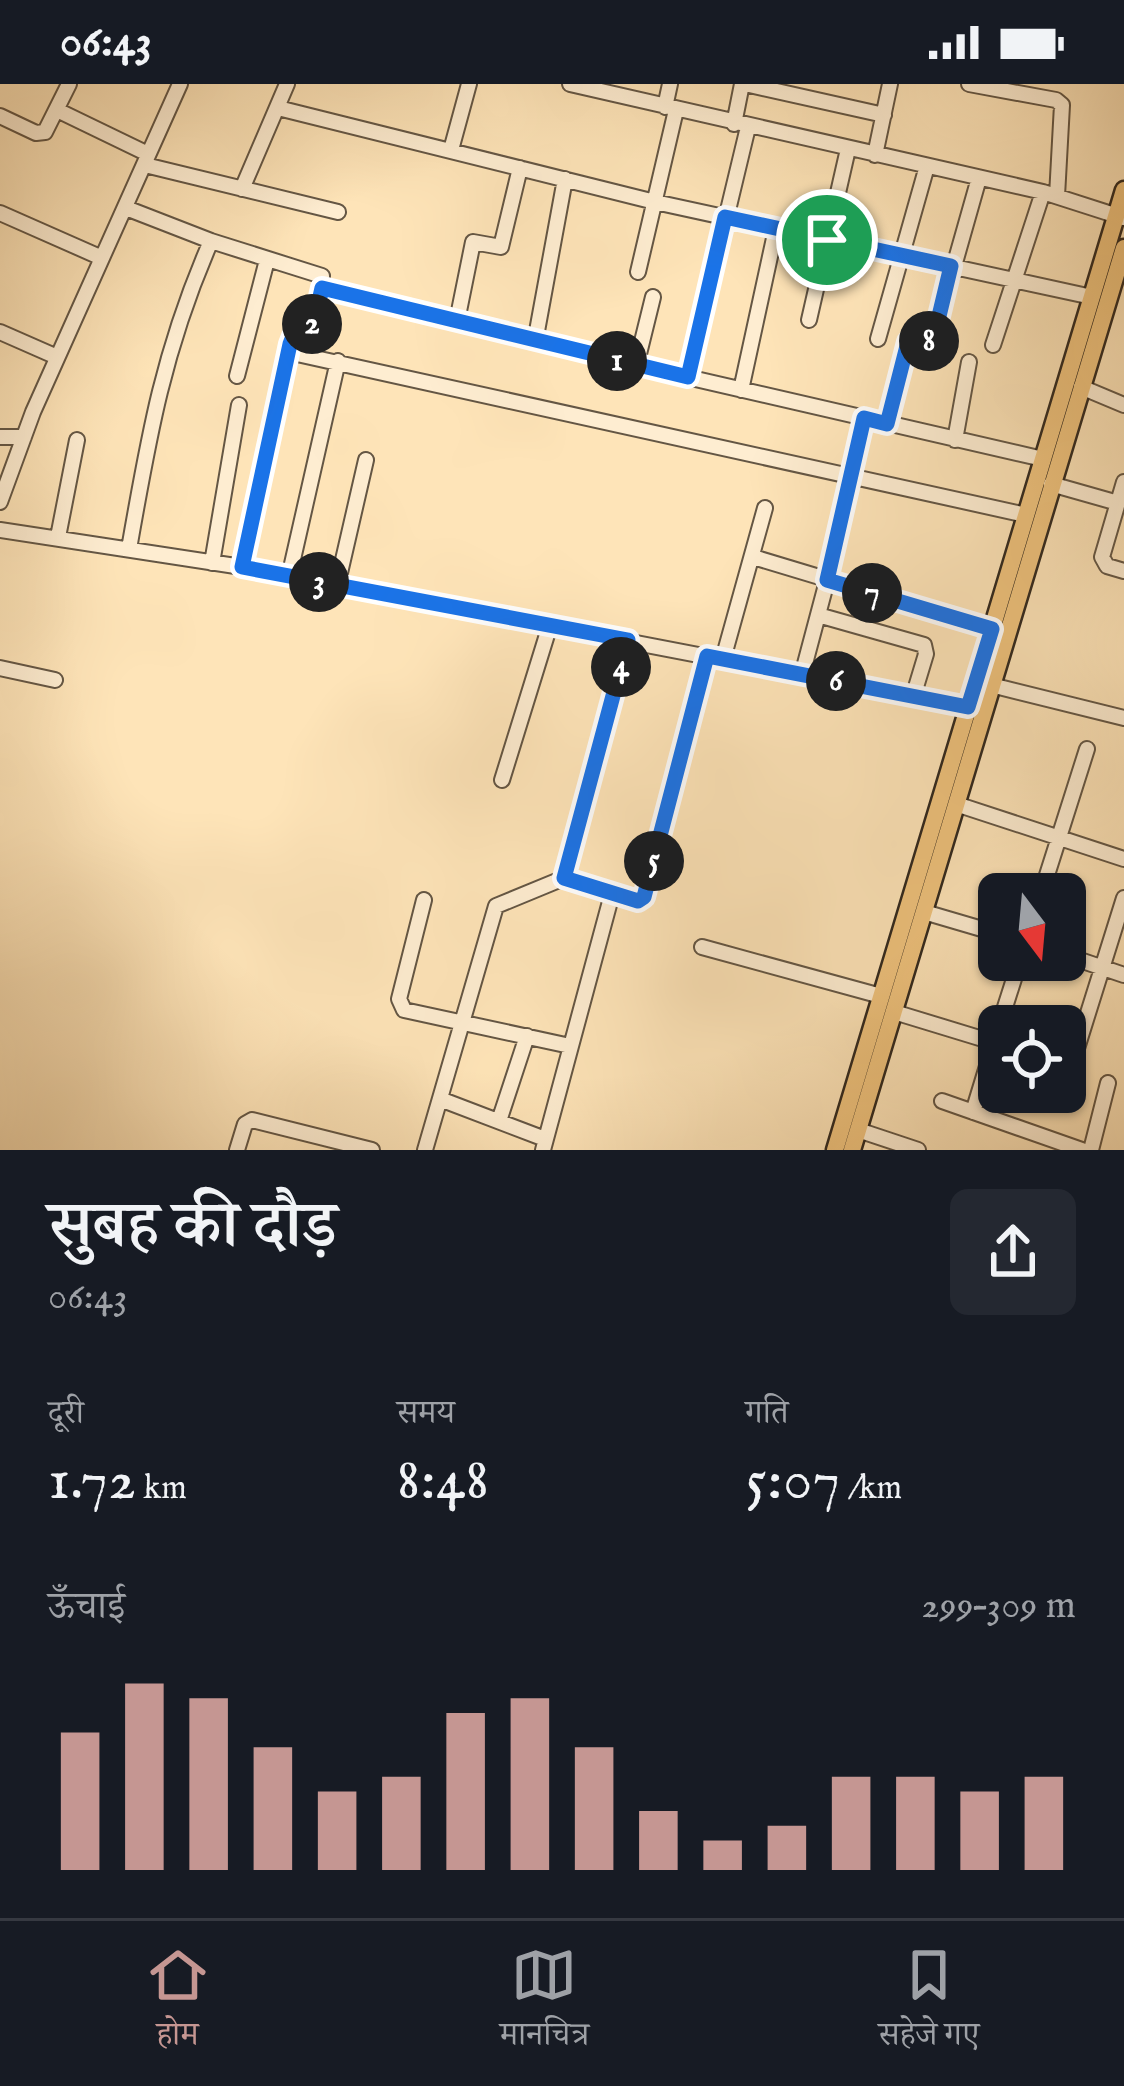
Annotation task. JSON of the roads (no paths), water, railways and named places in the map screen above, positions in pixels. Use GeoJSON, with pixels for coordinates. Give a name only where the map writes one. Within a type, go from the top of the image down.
{"type":"FeatureCollection","features":[{"type":"Feature","properties":{"kind":"main road"},"geometry":{"type":"LineString","coordinates":[[852,1150],[956,805],[992,629],[1120,216],[1124,190]]}},
{"type":"Feature","properties":{"kind":"main road"},"geometry":{"type":"LineString","coordinates":[[835,1150],[976,709],[992,685],[1124,248]]}},
{"type":"Feature","properties":{"kind":"street"},"geometry":{"type":"LineString","coordinates":[[0,116],[41,134],[49,129],[69,84]]}},
{"type":"Feature","properties":{"kind":"street"},"geometry":{"type":"LineString","coordinates":[[0,502],[58,357],[180,84]]}},
{"type":"Feature","properties":{"kind":"street"},"geometry":{"type":"LineString","coordinates":[[242,189],[287,84]]}},
{"type":"Feature","properties":{"kind":"street"},"geometry":{"type":"LineString","coordinates":[[452,150],[469,84]]}},
{"type":"Feature","properties":{"kind":"street"},"geometry":{"type":"LineString","coordinates":[[570,84],[1050,194],[1120,216]]}},
{"type":"Feature","properties":{"kind":"street"},"geometry":{"type":"LineString","coordinates":[[638,272],[655,202],[670,84]]}},
{"type":"Feature","properties":{"kind":"street"},"geometry":{"type":"LineString","coordinates":[[688,377],[725,217],[744,84],[884,115]]}},
{"type":"Feature","properties":{"kind":"street"},"geometry":{"type":"LineString","coordinates":[[875,155],[890,84]]}},
{"type":"Feature","properties":{"kind":"street"},"geometry":{"type":"LineString","coordinates":[[969,84],[1062,105],[1050,194],[993,345]]}},
{"type":"Feature","properties":{"kind":"street"},"geometry":{"type":"LineString","coordinates":[[278,108],[655,202],[1092,297]]}},
{"type":"Feature","properties":{"kind":"street"},"geometry":{"type":"LineString","coordinates":[[57,110],[147,159],[338,212]]}},
{"type":"Feature","properties":{"kind":"street"},"geometry":{"type":"LineString","coordinates":[[809,320],[848,149]]}},
{"type":"Feature","properties":{"kind":"street"},"geometry":{"type":"LineString","coordinates":[[878,339],[927,166]]}},
{"type":"Feature","properties":{"kind":"street"},"geometry":{"type":"LineString","coordinates":[[457,321],[473,242],[501,247],[520,168]]}},
{"type":"Feature","properties":{"kind":"street"},"geometry":{"type":"LineString","coordinates":[[887,424],[908,342],[934,337],[979,178]]}},
{"type":"Feature","properties":{"kind":"street"},"geometry":{"type":"LineString","coordinates":[[535,342],[566,179]]}},
{"type":"Feature","properties":{"kind":"street"},"geometry":{"type":"LineString","coordinates":[[126,208],[267,260],[320,273],[315,320],[297,326],[288,352],[242,567]]}},
{"type":"Feature","properties":{"kind":"street"},"geometry":{"type":"LineString","coordinates":[[0,213],[102,258]]}},
{"type":"Feature","properties":{"kind":"street"},"geometry":{"type":"LineString","coordinates":[[740,390],[776,229]]}},
{"type":"Feature","properties":{"kind":"street"},"geometry":{"type":"LineString","coordinates":[[129,548],[172,335],[212,241]]}},
{"type":"Feature","properties":{"kind":"street"},"geometry":{"type":"LineString","coordinates":[[237,376],[267,260]]}},
{"type":"Feature","properties":{"kind":"street"},"geometry":{"type":"LineString","coordinates":[[322,288],[1043,459]]}},
{"type":"Feature","properties":{"kind":"street"},"geometry":{"type":"LineString","coordinates":[[636,366],[653,297]]}},
{"type":"Feature","properties":{"kind":"street"},"geometry":{"type":"LineString","coordinates":[[0,332],[58,357]]}},
{"type":"Feature","properties":{"kind":"street"},"geometry":{"type":"LineString","coordinates":[[288,352],[1026,515]]}},
{"type":"Feature","properties":{"kind":"street"},"geometry":{"type":"LineString","coordinates":[[289,577],[338,362]]}},
{"type":"Feature","properties":{"kind":"street"},"geometry":{"type":"LineString","coordinates":[[955,440],[969,362]]}},
{"type":"Feature","properties":{"kind":"street"},"geometry":{"type":"LineString","coordinates":[[1081,387],[1124,405]]}},
{"type":"Feature","properties":{"kind":"street"},"geometry":{"type":"LineString","coordinates":[[212,563],[239,405]]}},
{"type":"Feature","properties":{"kind":"street"},"geometry":{"type":"LineString","coordinates":[[802,675],[864,418]]}},
{"type":"Feature","properties":{"kind":"street"},"geometry":{"type":"LineString","coordinates":[[0,437],[24,436]]}},
{"type":"Feature","properties":{"kind":"street"},"geometry":{"type":"LineString","coordinates":[[58,537],[76,440]]}},
{"type":"Feature","properties":{"kind":"street"},"geometry":{"type":"LineString","coordinates":[[337,586],[366,460]]}},
{"type":"Feature","properties":{"kind":"street"},"geometry":{"type":"LineString","coordinates":[[1124,482],[1102,557],[1106,566],[1124,572]]}},
{"type":"Feature","properties":{"kind":"street"},"geometry":{"type":"LineString","coordinates":[[1052,484],[1118,503]]}},
{"type":"Feature","properties":{"kind":"street"},"geometry":{"type":"LineString","coordinates":[[425,1150],[496,906],[564,878],[638,901],[644,897],[765,508]]}},
{"type":"Feature","properties":{"kind":"street"},"geometry":{"type":"LineString","coordinates":[[0,530],[242,567],[976,709]]}},
{"type":"Feature","properties":{"kind":"street"},"geometry":{"type":"LineString","coordinates":[[753,557],[992,629]]}},
{"type":"Feature","properties":{"kind":"street"},"geometry":{"type":"LineString","coordinates":[[818,615],[924,645],[926,654],[914,697]]}},
{"type":"Feature","properties":{"kind":"street"},"geometry":{"type":"LineString","coordinates":[[502,780],[550,626]]}},
{"type":"Feature","properties":{"kind":"street"},"geometry":{"type":"LineString","coordinates":[[564,878],[628,640]]}},
{"type":"Feature","properties":{"kind":"street"},"geometry":{"type":"LineString","coordinates":[[0,668],[55,680]]}},
{"type":"Feature","properties":{"kind":"street"},"geometry":{"type":"LineString","coordinates":[[992,685],[1124,718]]}},
{"type":"Feature","properties":{"kind":"street"},"geometry":{"type":"LineString","coordinates":[[1047,873],[1087,749]]}},
{"type":"Feature","properties":{"kind":"street"},"geometry":{"type":"LineString","coordinates":[[956,805],[1124,859]]}},
{"type":"Feature","properties":{"kind":"street"},"geometry":{"type":"LineString","coordinates":[[440,1099],[499,1120],[544,1144],[613,894]]}},
{"type":"Feature","properties":{"kind":"street"},"geometry":{"type":"LineString","coordinates":[[1086,1019],[1124,898]]}},
{"type":"Feature","properties":{"kind":"street"},"geometry":{"type":"LineString","coordinates":[[424,900],[400,1005],[404,1010],[570,1046]]}},
{"type":"Feature","properties":{"kind":"street"},"geometry":{"type":"LineString","coordinates":[[924,912],[978,928]]}},
{"type":"Feature","properties":{"kind":"street"},"geometry":{"type":"LineString","coordinates":[[702,947],[881,996]]}},
{"type":"Feature","properties":{"kind":"street"},"geometry":{"type":"LineString","coordinates":[[1086,962],[1124,975]]}},
{"type":"Feature","properties":{"kind":"street"},"geometry":{"type":"LineString","coordinates":[[894,1012],[978,1038]]}},
{"type":"Feature","properties":{"kind":"street"},"geometry":{"type":"LineString","coordinates":[[499,1120],[527,1036]]}},
{"type":"Feature","properties":{"kind":"street"},"geometry":{"type":"LineString","coordinates":[[942,1101],[1086,1150],[1108,1083]]}},
{"type":"Feature","properties":{"kind":"street"},"geometry":{"type":"LineString","coordinates":[[974,1112],[978,1100]]}},
{"type":"Feature","properties":{"kind":"street"},"geometry":{"type":"LineString","coordinates":[[237,1150],[245,1124],[252,1120],[367,1149]]}},
{"type":"Feature","properties":{"kind":"street"},"geometry":{"type":"LineString","coordinates":[[858,1130],[918,1150]]}}]}
